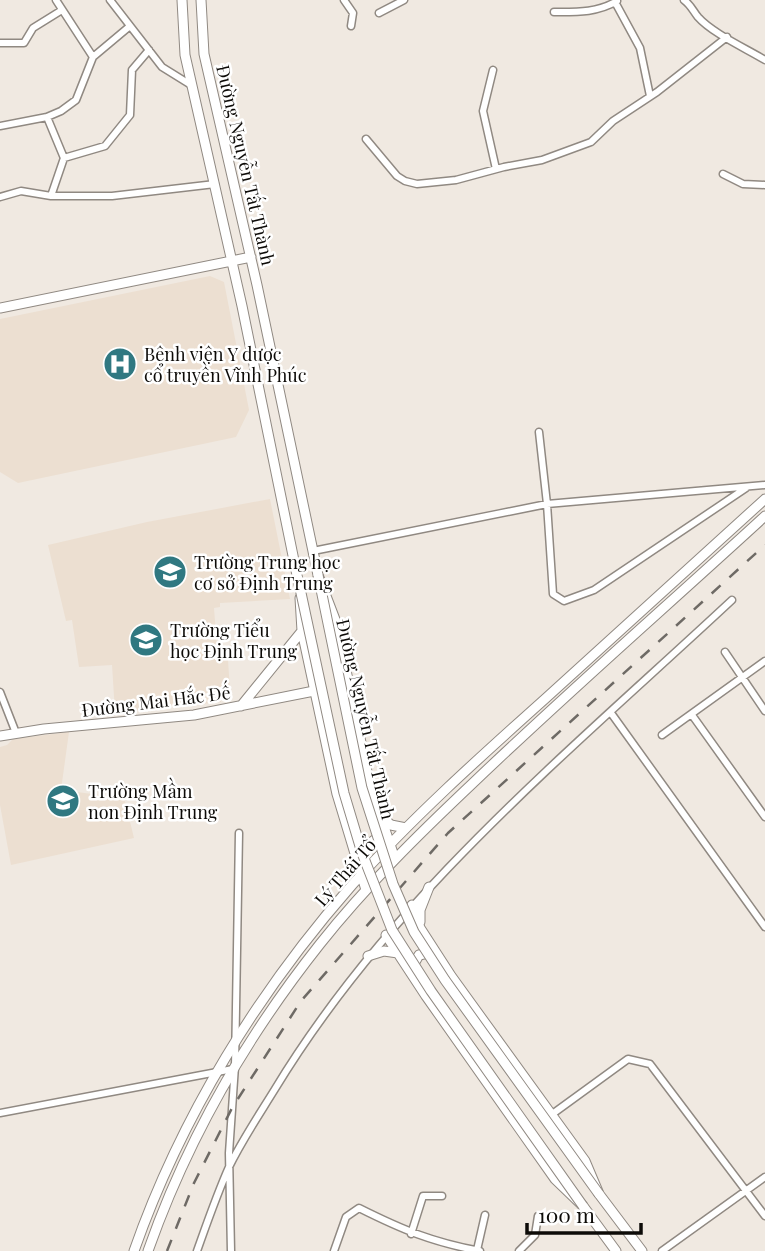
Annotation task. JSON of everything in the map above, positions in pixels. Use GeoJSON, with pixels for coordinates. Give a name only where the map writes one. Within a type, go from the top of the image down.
{"type":"FeatureCollection","features":[{"type":"Feature","properties":{"kind":"main road","name":"Đường Nguyễn Tất Thành"},"geometry":{"type":"LineString","coordinates":[[182,0],[185,55],[191,85],[232,261],[344,793],[362,853],[392,930],[430,992],[616,1251]]}},
{"type":"Feature","properties":{"kind":"main road","name":"Đường Nguyễn Tất Thành"},"geometry":{"type":"LineString","coordinates":[[201,0],[204,54],[251,257],[362,788],[393,884],[414,932],[445,980],[642,1251]]}},
{"type":"Feature","properties":{"kind":"main road"},"geometry":{"type":"LineString","coordinates":[[191,85],[211,87]]}},
{"type":"Feature","properties":{"kind":"main road"},"geometry":{"type":"LineString","coordinates":[[0,308],[251,257]]}},
{"type":"Feature","properties":{"kind":"main road"},"geometry":{"type":"LineString","coordinates":[[253,359],[272,356]]}},
{"type":"Feature","properties":{"kind":"main road","name":"Lý Thái Tổ"},"geometry":{"type":"LineString","coordinates":[[134,1251],[171,1159],[236,1041],[272,986],[347,891],[406,828],[501,738],[765,499]]}},
{"type":"Feature","properties":{"kind":"main road","name":"Lý Thái Tổ"},"geometry":{"type":"LineString","coordinates":[[148,1251],[182,1166],[234,1068],[283,992],[320,943],[395,859],[508,749],[765,516]]}},
{"type":"Feature","properties":{"kind":"main road"},"geometry":{"type":"LineString","coordinates":[[693,564],[702,573]]}},
{"type":"Feature","properties":{"kind":"main road"},"geometry":{"type":"LineString","coordinates":[[318,575],[336,622],[370,786],[395,859]]}},
{"type":"Feature","properties":{"kind":"main road"},"geometry":{"type":"LineString","coordinates":[[299,579],[302,631],[314,691],[337,794],[366,890]]}},
{"type":"Feature","properties":{"kind":"main road"},"geometry":{"type":"LineString","coordinates":[[240,707],[302,631]]}},
{"type":"Feature","properties":{"kind":"main road","name":"Đường Mai Hắc Đế"},"geometry":{"type":"LineString","coordinates":[[0,736],[194,715],[314,691]]}},
{"type":"Feature","properties":{"kind":"main road"},"geometry":{"type":"LineString","coordinates":[[379,813],[391,825],[406,828]]}},
{"type":"Feature","properties":{"kind":"main road"},"geometry":{"type":"LineString","coordinates":[[350,840],[368,844],[377,839],[384,830]]}},
{"type":"Feature","properties":{"kind":"main road"},"geometry":{"type":"LineString","coordinates":[[347,891],[355,870],[355,856]]}},
{"type":"Feature","properties":{"kind":"main road"},"geometry":{"type":"LineString","coordinates":[[420,928],[420,910],[429,887]]}},
{"type":"Feature","properties":{"kind":"main road"},"geometry":{"type":"LineString","coordinates":[[412,905],[420,928],[435,953],[585,1161],[599,1194]]}},
{"type":"Feature","properties":{"kind":"main road"},"geometry":{"type":"LineString","coordinates":[[386,935],[555,1179],[583,1206]]}},
{"type":"Feature","properties":{"kind":"main road"},"geometry":{"type":"LineString","coordinates":[[369,956],[384,951],[398,953]]}},
{"type":"Feature","properties":{"kind":"main road"},"geometry":{"type":"LineString","coordinates":[[411,973],[412,965],[419,955],[435,953]]}},
{"type":"Feature","properties":{"kind":"street"},"geometry":{"type":"LineString","coordinates":[[56,0],[93,57]]}},
{"type":"Feature","properties":{"kind":"street"},"geometry":{"type":"LineString","coordinates":[[110,0],[162,67],[191,85]]}},
{"type":"Feature","properties":{"kind":"street"},"geometry":{"type":"LineString","coordinates":[[344,0],[353,13],[351,26]]}},
{"type":"Feature","properties":{"kind":"street"},"geometry":{"type":"LineString","coordinates":[[379,13],[404,0]]}},
{"type":"Feature","properties":{"kind":"street"},"geometry":{"type":"LineString","coordinates":[[684,0],[690,4],[698,18],[765,60]]}},
{"type":"Feature","properties":{"kind":"street"},"geometry":{"type":"LineString","coordinates":[[554,12],[580,12],[617,1],[640,48],[650,96]]}},
{"type":"Feature","properties":{"kind":"street"},"geometry":{"type":"LineString","coordinates":[[0,43],[24,43],[33,28],[62,10]]}},
{"type":"Feature","properties":{"kind":"street"},"geometry":{"type":"LineString","coordinates":[[0,126],[47,117],[76,100],[93,57],[130,26]]}},
{"type":"Feature","properties":{"kind":"street"},"geometry":{"type":"LineString","coordinates":[[366,139],[388,167],[405,181],[426,184],[456,180],[542,160],[591,142],[613,121],[727,37]]}},
{"type":"Feature","properties":{"kind":"street"},"geometry":{"type":"LineString","coordinates":[[64,158],[105,146],[130,115],[132,70],[149,50]]}},
{"type":"Feature","properties":{"kind":"street"},"geometry":{"type":"LineString","coordinates":[[493,70],[483,111],[496,169]]}},
{"type":"Feature","properties":{"kind":"street"},"geometry":{"type":"LineString","coordinates":[[47,117],[64,158],[51,196]]}},
{"type":"Feature","properties":{"kind":"street"},"geometry":{"type":"LineString","coordinates":[[723,174],[743,184],[765,185]]}},
{"type":"Feature","properties":{"kind":"street"},"geometry":{"type":"LineString","coordinates":[[0,197],[21,191],[51,196],[112,195],[215,184]]}},
{"type":"Feature","properties":{"kind":"street"},"geometry":{"type":"LineString","coordinates":[[539,432],[553,594],[564,601],[594,590],[749,486]]}},
{"type":"Feature","properties":{"kind":"street"},"geometry":{"type":"LineString","coordinates":[[313,551],[547,505],[765,485]]}},
{"type":"Feature","properties":{"kind":"street"},"geometry":{"type":"LineString","coordinates":[[197,1251],[230,1166],[300,1049],[386,935],[429,887],[513,803],[732,600]]}},
{"type":"Feature","properties":{"kind":"street"},"geometry":{"type":"LineString","coordinates":[[725,652],[765,711]]}},
{"type":"Feature","properties":{"kind":"street"},"geometry":{"type":"LineString","coordinates":[[662,735],[765,661]]}},
{"type":"Feature","properties":{"kind":"street"},"geometry":{"type":"LineString","coordinates":[[0,692],[16,733]]}},
{"type":"Feature","properties":{"kind":"street"},"geometry":{"type":"LineString","coordinates":[[611,713],[765,927]]}},
{"type":"Feature","properties":{"kind":"street"},"geometry":{"type":"LineString","coordinates":[[692,715],[765,817]]}},
{"type":"Feature","properties":{"kind":"street"},"geometry":{"type":"LineString","coordinates":[[231,1251],[230,1166],[236,1041],[239,832]]}},
{"type":"Feature","properties":{"kind":"street"},"geometry":{"type":"LineString","coordinates":[[551,1115],[628,1059],[650,1064],[765,1216]]}},
{"type":"Feature","properties":{"kind":"street"},"geometry":{"type":"LineString","coordinates":[[0,1112],[234,1068]]}},
{"type":"Feature","properties":{"kind":"street"},"geometry":{"type":"LineString","coordinates":[[662,1251],[765,1177]]}},
{"type":"Feature","properties":{"kind":"street"},"geometry":{"type":"LineString","coordinates":[[411,1234],[423,1196],[442,1196]]}},
{"type":"Feature","properties":{"kind":"street"},"geometry":{"type":"LineString","coordinates":[[334,1251],[346,1217],[359,1208],[411,1234],[448,1248],[479,1251],[485,1215]]}},
{"type":"Feature","properties":{"kind":"street"},"geometry":{"type":"LineString","coordinates":[[519,1251],[535,1236],[538,1216]]}},
{"type":"Feature","properties":{"kind":"shaded area","name":"Bệnh viện Y dược cổ truyền Vĩnh Phúc"},"geometry":{"type":"Polygon","coordinates":[[[210,276],[224,282],[249,410],[236,437],[18,483],[0,472],[0,319],[210,276]]]}},
{"type":"Feature","properties":{"kind":"shaded area","name":"Trường Trung học cơ sở Định Trung"},"geometry":{"type":"Polygon","coordinates":[[[270,499],[290,599],[220,603],[220,607],[214,608],[218,661],[228,660],[230,691],[220,691],[221,702],[115,712],[112,665],[79,667],[72,620],[66,621],[48,545],[147,522],[270,499]]]}},
{"type":"Feature","properties":{"kind":"shaded area","name":"Trường Mầm non Định Trung"},"geometry":{"type":"Polygon","coordinates":[[[69,732],[61,790],[108,796],[123,793],[134,838],[11,865],[0,805],[0,747],[13,739],[69,732]]]}},
{"type":"Feature","properties":{"kind":"railway"},"geometry":{"type":"LineString","coordinates":[[167,1251],[194,1183],[232,1108],[301,1001],[448,833],[765,545]]}},
{"type":"Feature","properties":{"kind":"place","name":"Bệnh viện Y dược cổ truyền Vĩnh Phúc"},"geometry":{"type":"Point","coordinates":[120,364]}},
{"type":"Feature","properties":{"kind":"place","name":"Trường Trung học cơ sở Định Trung"},"geometry":{"type":"Point","coordinates":[170,572]}},
{"type":"Feature","properties":{"kind":"place","name":"Trường Tiểu học Định Trung"},"geometry":{"type":"Point","coordinates":[146,640]}},
{"type":"Feature","properties":{"kind":"place","name":"Trường Mầm non Định Trung"},"geometry":{"type":"Point","coordinates":[63,801]}}]}
